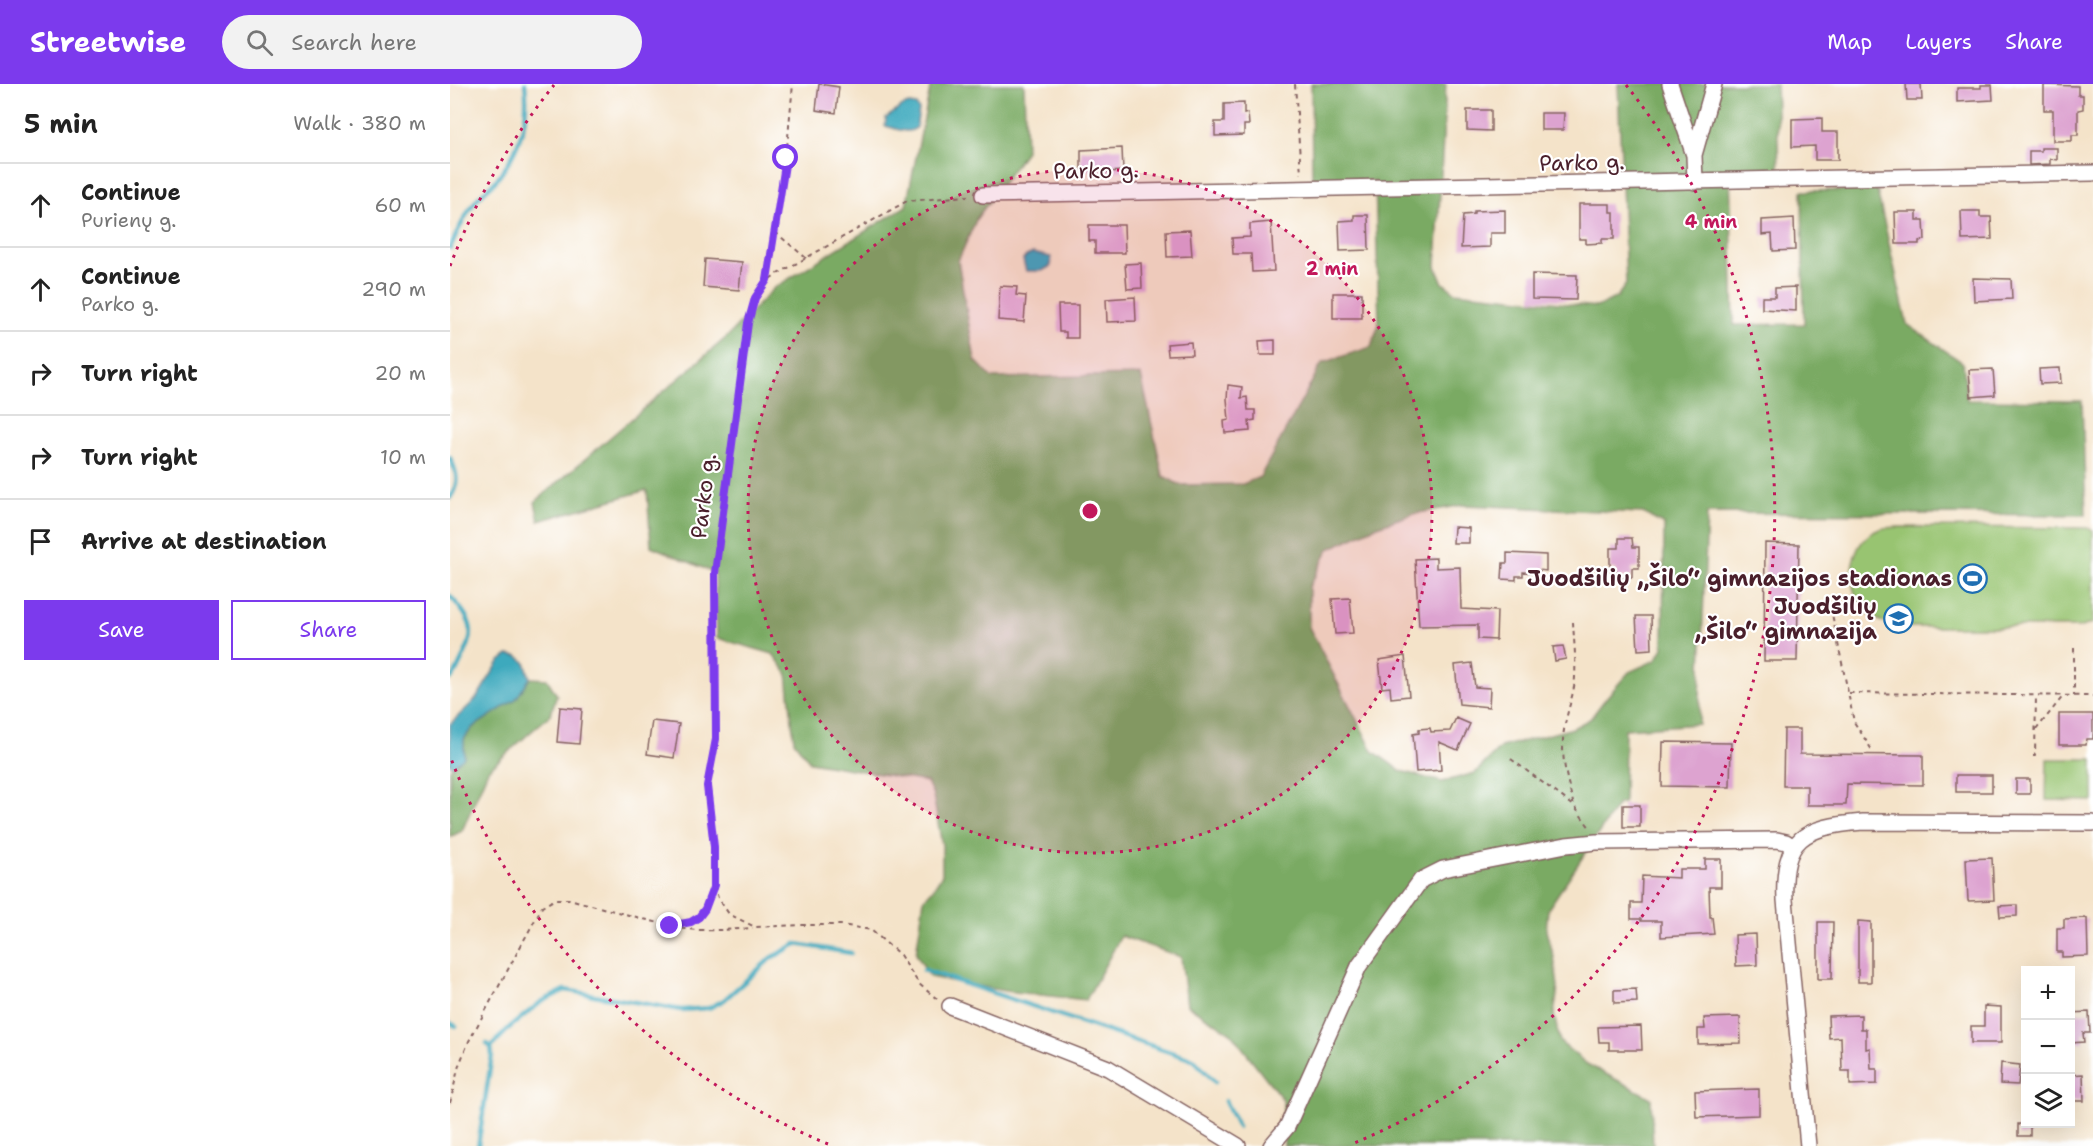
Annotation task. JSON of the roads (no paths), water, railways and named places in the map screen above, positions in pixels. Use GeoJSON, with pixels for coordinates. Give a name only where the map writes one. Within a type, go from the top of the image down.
{"type":"FeatureCollection","features":[{"type":"Feature","properties":{"kind":"street"},"geometry":{"type":"LineString","coordinates":[[1670,84],[1694,155],[1695,182]]}},
{"type":"Feature","properties":{"kind":"street"},"geometry":{"type":"LineString","coordinates":[[1694,155],[1714,84]]}},
{"type":"Feature","properties":{"kind":"street","name":"Parko g."},"geometry":{"type":"LineString","coordinates":[[983,195],[2093,173]]}},
{"type":"Feature","properties":{"kind":"street"},"geometry":{"type":"LineString","coordinates":[[1808,1146],[1785,900],[1784,875],[1787,859],[1793,847],[1805,836],[1821,828],[1863,822],[2093,823]]}},
{"type":"Feature","properties":{"kind":"street"},"geometry":{"type":"LineString","coordinates":[[1271,1146],[1287,1127],[1359,966],[1421,880],[1443,869],[1566,845],[1596,842],[1777,840],[1793,847]]}},
{"type":"Feature","properties":{"kind":"street"},"geometry":{"type":"LineString","coordinates":[[950,1006],[1108,1068],[1238,1146]]}},
{"type":"Feature","properties":{"kind":"water"},"geometry":{"type":"Polygon","coordinates":[[[909,104],[916,105],[919,110],[916,128],[905,131],[885,126],[886,118],[909,104]]]}},
{"type":"Feature","properties":{"kind":"water"},"geometry":{"type":"Polygon","coordinates":[[[1033,253],[1051,257],[1051,266],[1042,271],[1026,271],[1023,260],[1033,253]]]}},
{"type":"Feature","properties":{"kind":"water"},"geometry":{"type":"Polygon","coordinates":[[[508,655],[517,656],[525,662],[530,678],[516,699],[472,728],[464,739],[464,757],[453,766],[450,764],[450,724],[476,699],[499,662],[508,655]]]}},
{"type":"Feature","properties":{"kind":"waterway"},"geometry":{"type":"LineString","coordinates":[[450,248],[470,208],[497,179],[517,146],[526,110],[525,84]]}},
{"type":"Feature","properties":{"kind":"waterway"},"geometry":{"type":"LineString","coordinates":[[450,458],[456,478],[455,488],[450,498]]}},
{"type":"Feature","properties":{"kind":"waterway"},"geometry":{"type":"LineString","coordinates":[[450,596],[466,617],[471,633],[466,650],[455,674],[450,679]]}},
{"type":"Feature","properties":{"kind":"waterway"},"geometry":{"type":"LineString","coordinates":[[491,1047],[510,1027],[541,1002],[565,990],[681,1010],[709,1008],[724,1000],[770,959],[796,944],[851,953]]}},
{"type":"Feature","properties":{"kind":"waterway"},"geometry":{"type":"LineString","coordinates":[[924,970],[1194,1060],[1215,1082]]}},
{"type":"Feature","properties":{"kind":"waterway"},"geometry":{"type":"LineString","coordinates":[[450,1023],[456,1026]]}},
{"type":"Feature","properties":{"kind":"waterway"},"geometry":{"type":"LineString","coordinates":[[478,1146],[492,1055],[491,1047],[487,1044]]}},
{"type":"Feature","properties":{"kind":"waterway"},"geometry":{"type":"LineString","coordinates":[[1225,1101],[1238,1127]]}},
{"type":"Feature","properties":{"kind":"place","name":"Juodšilių „Šilo“ gimnazijos stadionas"},"geometry":{"type":"Point","coordinates":[1973,578]}},
{"type":"Feature","properties":{"kind":"place","name":"Juodšilių „Šilo“ gimnazija"},"geometry":{"type":"Point","coordinates":[1898,619]}}]}
